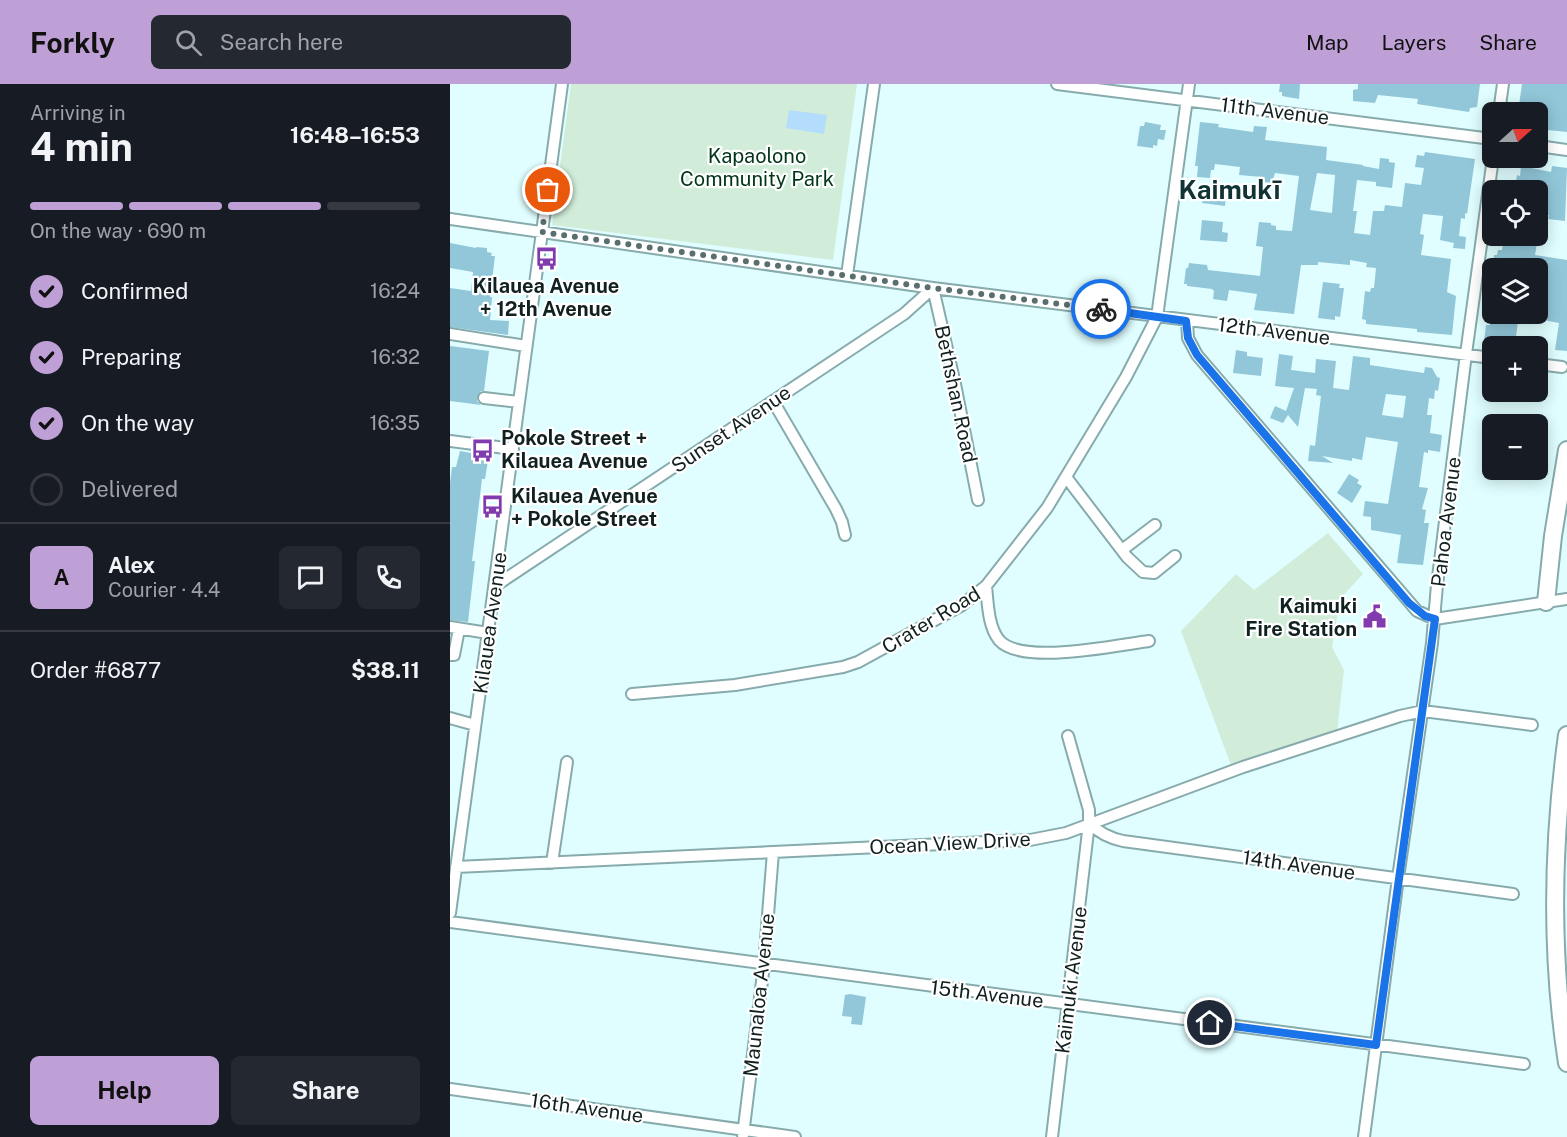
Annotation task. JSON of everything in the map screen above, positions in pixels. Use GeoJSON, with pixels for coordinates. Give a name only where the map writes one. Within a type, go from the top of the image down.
{"type":"FeatureCollection","features":[{"type":"Feature","properties":{"kind":"highway"},"geometry":{"type":"LineString","coordinates":[[1546,602],[1553,536],[1567,450]]}},
{"type":"Feature","properties":{"kind":"highway"},"geometry":{"type":"LineString","coordinates":[[1567,735],[1557,817],[1554,900],[1558,994],[1567,1063]]}},
{"type":"Feature","properties":{"kind":"street","name":"Kilauea Avenue"},"geometry":{"type":"LineString","coordinates":[[450,913],[561,84]]}},
{"type":"Feature","properties":{"kind":"street"},"geometry":{"type":"LineString","coordinates":[[847,275],[874,84]]}},
{"type":"Feature","properties":{"kind":"street","name":"11th Avenue"},"geometry":{"type":"LineString","coordinates":[[1057,84],[1482,138]]}},
{"type":"Feature","properties":{"kind":"street"},"geometry":{"type":"LineString","coordinates":[[1157,316],[1190,84]]}},
{"type":"Feature","properties":{"kind":"street"},"geometry":{"type":"LineString","coordinates":[[1500,102],[1503,84]]}},
{"type":"Feature","properties":{"kind":"street"},"geometry":{"type":"LineString","coordinates":[[1548,147],[1567,150]]}},
{"type":"Feature","properties":{"kind":"street","name":"Pahoa Avenue"},"geometry":{"type":"LineString","coordinates":[[1364,1137],[1398,878],[1423,711],[1466,354],[1492,168]]}},
{"type":"Feature","properties":{"kind":"street","name":"12th Avenue"},"geometry":{"type":"LineString","coordinates":[[450,219],[933,288],[1482,356]]}},
{"type":"Feature","properties":{"kind":"street","name":"Sunset Avenue"},"geometry":{"type":"LineString","coordinates":[[495,586],[904,314],[933,288]]}},
{"type":"Feature","properties":{"kind":"street","name":"Bethshan Road"},"geometry":{"type":"LineString","coordinates":[[933,288],[978,500]]}},
{"type":"Feature","properties":{"kind":"street","name":"Crater Road"},"geometry":{"type":"LineString","coordinates":[[632,694],[735,685],[843,667],[858,662],[962,605],[986,586],[1047,508],[1126,377],[1157,316]]}},
{"type":"Feature","properties":{"kind":"street"},"geometry":{"type":"LineString","coordinates":[[1186,321],[1188,338],[1197,355],[1409,603],[1425,616],[1435,619],[1567,599]]}},
{"type":"Feature","properties":{"kind":"street"},"geometry":{"type":"LineString","coordinates":[[450,334],[526,346]]}},
{"type":"Feature","properties":{"kind":"street"},"geometry":{"type":"LineString","coordinates":[[1548,365],[1562,367]]}},
{"type":"Feature","properties":{"kind":"street"},"geometry":{"type":"LineString","coordinates":[[484,398],[519,402]]}},
{"type":"Feature","properties":{"kind":"street"},"geometry":{"type":"LineString","coordinates":[[772,401],[836,509],[845,536]]}},
{"type":"Feature","properties":{"kind":"street"},"geometry":{"type":"LineString","coordinates":[[450,441],[513,449]]}},
{"type":"Feature","properties":{"kind":"street"},"geometry":{"type":"LineString","coordinates":[[1066,477],[1122,550],[1143,572],[1154,573],[1175,556]]}},
{"type":"Feature","properties":{"kind":"street"},"geometry":{"type":"LineString","coordinates":[[1122,550],[1155,525]]}},
{"type":"Feature","properties":{"kind":"street"},"geometry":{"type":"LineString","coordinates":[[986,586],[994,632],[1007,647],[1018,651],[1045,653],[1149,641]]}},
{"type":"Feature","properties":{"kind":"street"},"geometry":{"type":"LineString","coordinates":[[450,655],[454,656],[455,628],[488,633]]}},
{"type":"Feature","properties":{"kind":"street","name":"Ocean View Drive"},"geometry":{"type":"LineString","coordinates":[[456,867],[1011,842],[1049,837],[1388,718],[1423,711],[1532,725]]}},
{"type":"Feature","properties":{"kind":"street"},"geometry":{"type":"LineString","coordinates":[[450,718],[475,725]]}},
{"type":"Feature","properties":{"kind":"street","name":"Kaimuki Avenue"},"geometry":{"type":"LineString","coordinates":[[1052,1137],[1089,823],[1089,810],[1068,736]]}},
{"type":"Feature","properties":{"kind":"street"},"geometry":{"type":"LineString","coordinates":[[552,863],[567,762]]}},
{"type":"Feature","properties":{"kind":"street","name":"14th Avenue"},"geometry":{"type":"LineString","coordinates":[[1089,823],[1097,831],[1123,842],[1513,894]]}},
{"type":"Feature","properties":{"kind":"street","name":"Maunaloa Avenue"},"geometry":{"type":"LineString","coordinates":[[743,1134],[764,965],[773,852]]}},
{"type":"Feature","properties":{"kind":"street","name":"15th Avenue"},"geometry":{"type":"LineString","coordinates":[[450,922],[1524,1064]]}},
{"type":"Feature","properties":{"kind":"street","name":"16th Avenue"},"geometry":{"type":"LineString","coordinates":[[450,1089],[743,1134],[795,1137]]}},
{"type":"Feature","properties":{"kind":"green space","name":"Kapaolono Community Park"},"geometry":{"type":"Polygon","coordinates":[[[571,84],[857,84],[833,260],[552,225],[571,84]]]}},
{"type":"Feature","properties":{"kind":"green space"},"geometry":{"type":"Polygon","coordinates":[[[1328,533],[1363,574],[1340,599],[1332,647],[1344,670],[1337,732],[1232,768],[1181,631],[1236,574],[1254,590],[1328,533]]]}},
{"type":"Feature","properties":{"kind":"water"},"geometry":{"type":"Polygon","coordinates":[[[789,110],[827,115],[824,134],[786,128],[789,110]]]}},
{"type":"Feature","properties":{"kind":"building"},"geometry":{"type":"Polygon","coordinates":[[[1280,84],[1300,84],[1299,99],[1282,96],[1282,92],[1279,92],[1280,84]]]}},
{"type":"Feature","properties":{"kind":"building"},"geometry":{"type":"Polygon","coordinates":[[[1358,84],[1480,84],[1477,107],[1470,108],[1469,112],[1417,104],[1418,99],[1378,95],[1375,103],[1353,101],[1353,90],[1358,89],[1358,84]]]}},
{"type":"Feature","properties":{"kind":"building"},"geometry":{"type":"Polygon","coordinates":[[[1522,84],[1567,84],[1567,132],[1548,130],[1548,102],[1519,102],[1522,84]]]}},
{"type":"Feature","properties":{"kind":"building"},"geometry":{"type":"Polygon","coordinates":[[[1145,122],[1161,125],[1160,130],[1166,130],[1164,140],[1158,139],[1157,146],[1153,145],[1153,148],[1137,146],[1140,126],[1144,126],[1145,122]]]}},
{"type":"Feature","properties":{"kind":"building"},"geometry":{"type":"Polygon","coordinates":[[[1200,122],[1253,132],[1254,126],[1267,127],[1265,140],[1327,147],[1326,160],[1379,169],[1380,158],[1389,159],[1389,162],[1395,163],[1392,188],[1376,186],[1376,182],[1357,180],[1353,211],[1357,211],[1354,233],[1370,235],[1373,211],[1384,211],[1385,205],[1402,207],[1405,183],[1421,185],[1424,168],[1415,167],[1417,155],[1424,156],[1425,152],[1475,159],[1467,214],[1465,213],[1465,219],[1461,218],[1459,236],[1466,237],[1465,249],[1453,248],[1454,243],[1440,240],[1443,216],[1423,214],[1420,234],[1424,235],[1421,255],[1451,259],[1447,292],[1456,296],[1452,335],[1366,324],[1366,320],[1362,319],[1365,291],[1370,292],[1371,288],[1374,288],[1376,268],[1366,267],[1367,263],[1350,260],[1350,265],[1318,262],[1318,265],[1301,265],[1294,314],[1254,310],[1257,294],[1229,290],[1227,301],[1213,299],[1212,289],[1187,286],[1184,284],[1189,263],[1207,265],[1208,270],[1260,276],[1263,247],[1256,246],[1259,222],[1271,223],[1276,226],[1276,230],[1292,231],[1299,176],[1275,173],[1272,183],[1262,182],[1262,177],[1239,175],[1240,167],[1215,164],[1210,178],[1197,177],[1198,166],[1195,166],[1200,122]],[[1317,173],[1310,210],[1332,213],[1335,175],[1317,173]]]}},
{"type":"Feature","properties":{"kind":"building"},"geometry":{"type":"Polygon","coordinates":[[[1552,166],[1567,168],[1565,221],[1548,219],[1548,180],[1516,180],[1517,175],[1520,176],[1521,168],[1551,172],[1552,166]]]}},
{"type":"Feature","properties":{"kind":"building"},"geometry":{"type":"Polygon","coordinates":[[[1203,190],[1226,192],[1225,206],[1202,203],[1203,190]]]}},
{"type":"Feature","properties":{"kind":"building"},"geometry":{"type":"Polygon","coordinates":[[[1202,220],[1223,222],[1222,232],[1228,233],[1227,242],[1200,240],[1202,220]]]}},
{"type":"Feature","properties":{"kind":"building"},"geometry":{"type":"Polygon","coordinates":[[[450,243],[487,248],[487,252],[492,253],[491,256],[495,256],[490,320],[509,321],[508,335],[450,327],[450,288],[471,291],[473,272],[450,268],[450,243]]]}},
{"type":"Feature","properties":{"kind":"building"},"geometry":{"type":"Polygon","coordinates":[[[1503,246],[1537,246],[1535,255],[1567,260],[1567,351],[1555,350],[1559,323],[1548,321],[1548,258],[1494,258],[1498,250],[1502,250],[1503,246]]]}},
{"type":"Feature","properties":{"kind":"building"},"geometry":{"type":"Polygon","coordinates":[[[1323,282],[1340,284],[1339,288],[1344,288],[1340,317],[1335,316],[1335,320],[1318,318],[1323,282]]]}},
{"type":"Feature","properties":{"kind":"building"},"geometry":{"type":"Polygon","coordinates":[[[1518,324],[1516,336],[1485,336],[1486,325],[1518,324]]]}},
{"type":"Feature","properties":{"kind":"building"},"geometry":{"type":"Polygon","coordinates":[[[450,346],[489,351],[484,391],[481,391],[477,397],[481,405],[450,401],[450,346]]]}},
{"type":"Feature","properties":{"kind":"building"},"geometry":{"type":"Polygon","coordinates":[[[1236,350],[1247,352],[1247,356],[1263,358],[1261,376],[1233,373],[1236,350]]]}},
{"type":"Feature","properties":{"kind":"building"},"geometry":{"type":"Polygon","coordinates":[[[1279,354],[1293,356],[1291,370],[1315,373],[1316,359],[1336,361],[1333,388],[1349,390],[1353,356],[1370,358],[1370,365],[1424,373],[1425,367],[1432,368],[1440,378],[1434,399],[1429,398],[1427,415],[1432,415],[1430,433],[1442,435],[1440,452],[1428,450],[1428,453],[1424,452],[1419,487],[1428,488],[1422,509],[1426,510],[1424,523],[1429,523],[1423,565],[1397,563],[1401,535],[1371,530],[1371,517],[1363,516],[1365,501],[1388,504],[1398,442],[1366,437],[1362,460],[1352,458],[1352,461],[1322,456],[1333,463],[1308,461],[1310,445],[1315,446],[1321,396],[1316,395],[1317,389],[1305,388],[1298,427],[1288,415],[1283,423],[1270,418],[1275,406],[1286,411],[1294,388],[1275,386],[1279,354]],[[1386,394],[1382,415],[1403,418],[1406,396],[1386,394]]]}},
{"type":"Feature","properties":{"kind":"building"},"geometry":{"type":"Polygon","coordinates":[[[460,451],[476,454],[475,459],[488,461],[485,479],[482,479],[472,561],[475,561],[468,622],[450,620],[450,483],[452,467],[456,467],[460,451]]]}},
{"type":"Feature","properties":{"kind":"building"},"geometry":{"type":"Polygon","coordinates":[[[1349,474],[1359,480],[1357,483],[1362,486],[1352,503],[1337,493],[1349,474]]]}},
{"type":"Feature","properties":{"kind":"building"},"geometry":{"type":"Polygon","coordinates":[[[845,995],[866,997],[862,1025],[851,1024],[852,1017],[842,1016],[845,995]]]}},
{"type":"Feature","properties":{"kind":"way so far"},"geometry":{"type":"LineString","coordinates":[[548,190],[542,232],[933,288],[1101,309]]}},
{"type":"Feature","properties":{"kind":"place","name":"Kilauea Avenue + 12th Avenue"},"geometry":{"type":"Point","coordinates":[546,258]}},
{"type":"Feature","properties":{"kind":"place","name":"Pokole Street + Kilauea Avenue"},"geometry":{"type":"Point","coordinates":[483,450]}},
{"type":"Feature","properties":{"kind":"place","name":"Kilauea Avenue + Pokole Street"},"geometry":{"type":"Point","coordinates":[493,507]}},
{"type":"Feature","properties":{"kind":"place","name":"Kaimuki Fire Station"},"geometry":{"type":"Point","coordinates":[1375,617]}},
{"type":"Feature","properties":{"kind":"district","name":"Kaimukī"},"geometry":{"type":"Point","coordinates":[1230,189]}},
{"type":"Feature","properties":{"kind":"route"},"geometry":{"type":"LineString","coordinates":[[1101,309],[1186,321],[1188,338],[1197,355],[1409,603],[1425,616],[1435,619],[1376,1045],[1210,1023]]}}]}
